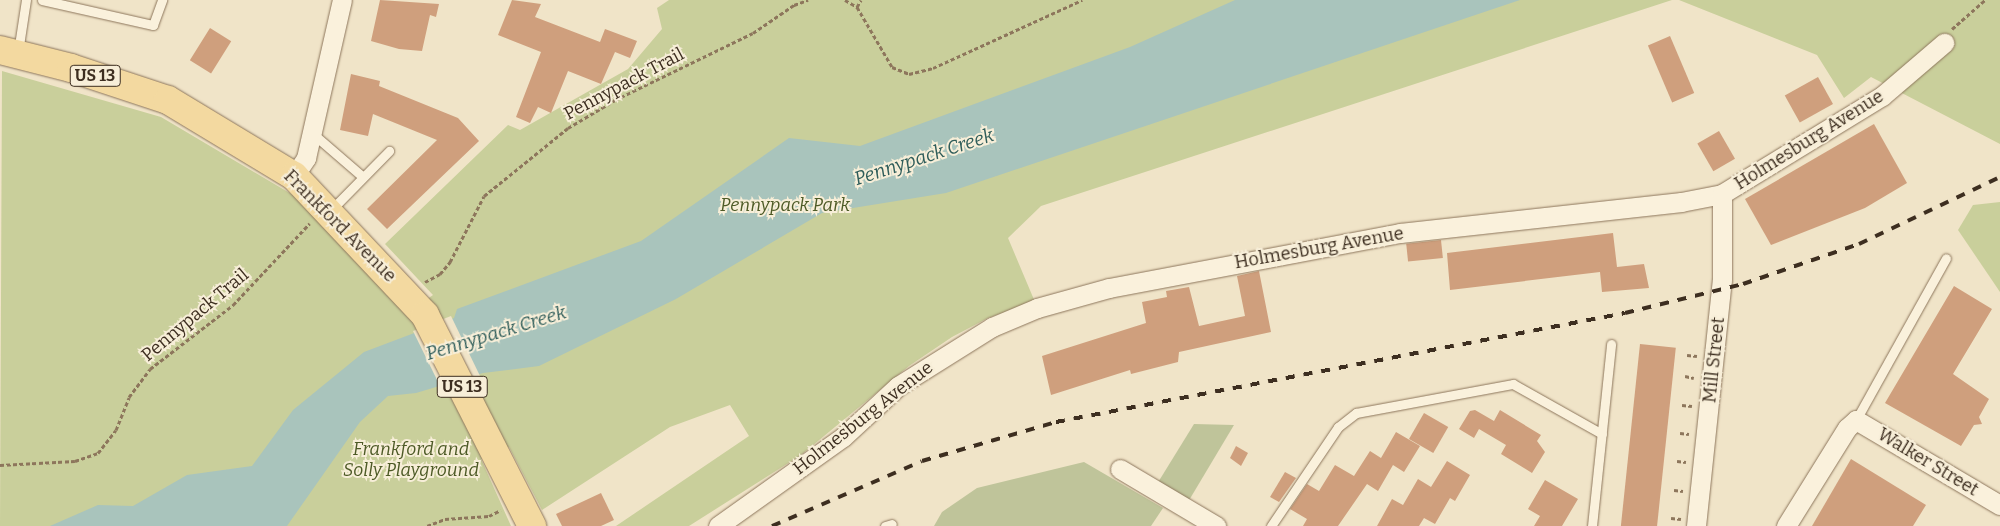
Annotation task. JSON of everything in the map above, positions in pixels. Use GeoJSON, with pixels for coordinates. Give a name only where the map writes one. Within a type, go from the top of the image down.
{"type":"FeatureCollection","features":[{"type":"Feature","properties":{"kind":"main road","name":"Frankford Avenue"},"geometry":{"type":"LineString","coordinates":[[9,52],[178,104],[294,176],[319,218],[429,322],[532,526]]}},
{"type":"Feature","properties":{"kind":"street"},"geometry":{"type":"LineString","coordinates":[[294,176],[306,158],[342,0]]}},
{"type":"Feature","properties":{"kind":"street","name":"Holmesburg Avenue"},"geometry":{"type":"LineString","coordinates":[[718,526],[842,436],[898,386],[992,327],[1037,308],[1128,284],[1400,233],[1681,202],[1722,194],[1882,96],[1944,43]]}},
{"type":"Feature","properties":{"kind":"street","name":"Mill Street"},"geometry":{"type":"LineString","coordinates":[[1696,526],[1722,280],[1722,194]]}},
{"type":"Feature","properties":{"kind":"street"},"geometry":{"type":"LineString","coordinates":[[1786,526],[1847,428],[1856,420]]}},
{"type":"Feature","properties":{"kind":"street","name":"Walker Street"},"geometry":{"type":"LineString","coordinates":[[1856,420],[2000,505]]}},
{"type":"Feature","properties":{"kind":"street"},"geometry":{"type":"LineString","coordinates":[[1120,469],[1216,526]]}},
{"type":"Feature","properties":{"kind":"lane"},"geometry":{"type":"LineString","coordinates":[[9,52],[26,0]]}},
{"type":"Feature","properties":{"kind":"lane"},"geometry":{"type":"LineString","coordinates":[[42,0],[153,25],[162,0]]}},
{"type":"Feature","properties":{"kind":"lane"},"geometry":{"type":"LineString","coordinates":[[312,133],[363,177]]}},
{"type":"Feature","properties":{"kind":"lane"},"geometry":{"type":"LineString","coordinates":[[319,218],[389,151]]}},
{"type":"Feature","properties":{"kind":"lane"},"geometry":{"type":"LineString","coordinates":[[1856,420],[1946,258]]}},
{"type":"Feature","properties":{"kind":"lane"},"geometry":{"type":"LineString","coordinates":[[1592,526],[1612,344]]}},
{"type":"Feature","properties":{"kind":"lane"},"geometry":{"type":"LineString","coordinates":[[1271,526],[1338,426],[1356,413],[1513,384],[1602,434]]}},
{"type":"Feature","properties":{"kind":"path","name":"Pennypack Trail"},"geometry":{"type":"LineString","coordinates":[[418,283],[432,280],[446,268],[484,196],[568,128],[615,100],[753,33],[794,5],[808,0]]}},
{"type":"Feature","properties":{"kind":"path"},"geometry":{"type":"LineString","coordinates":[[845,0],[857,7],[881,54],[892,67],[909,74],[933,68],[1082,0]]}},
{"type":"Feature","properties":{"kind":"path"},"geometry":{"type":"LineString","coordinates":[[857,7],[862,0]]}},
{"type":"Feature","properties":{"kind":"path"},"geometry":{"type":"LineString","coordinates":[[1944,43],[1954,25],[1985,0]]}},
{"type":"Feature","properties":{"kind":"path","name":"Pennypack Trail"},"geometry":{"type":"LineString","coordinates":[[0,465],[75,461],[98,453],[116,430],[129,397],[150,369],[233,305],[319,218]]}},
{"type":"Feature","properties":{"kind":"path"},"geometry":{"type":"LineString","coordinates":[[427,526],[445,519],[489,516],[504,509]]}},
{"type":"Feature","properties":{"kind":"green space","name":"Pennypack Park"},"geometry":{"type":"Polygon","coordinates":[[[669,0],[1672,0],[1041,206],[1008,238],[1035,302],[988,318],[952,337],[909,366],[801,455],[689,526],[616,526],[749,436],[730,405],[670,427],[542,510],[509,447],[481,459],[511,526],[0,526],[2,71],[161,117],[293,195],[406,314],[433,295],[385,244],[508,125],[520,130],[628,69],[662,29],[657,8],[669,0]],[[1234,95],[1149,112],[1170,116],[1234,95]]]}},
{"type":"Feature","properties":{"kind":"green space"},"geometry":{"type":"Polygon","coordinates":[[[1679,0],[2000,0],[2000,144],[1871,77],[1844,98],[1817,55],[1679,0]]]}},
{"type":"Feature","properties":{"kind":"green space"},"geometry":{"type":"Polygon","coordinates":[[[2000,202],[2000,292],[1958,230],[1973,205],[2000,202]]]}},
{"type":"Feature","properties":{"kind":"green space"},"geometry":{"type":"Polygon","coordinates":[[[1194,424],[1234,425],[1188,502],[1157,484],[1194,424]]]}},
{"type":"Feature","properties":{"kind":"green space"},"geometry":{"type":"Polygon","coordinates":[[[1084,462],[1163,508],[1151,526],[934,526],[942,512],[977,488],[1084,462]]]}},
{"type":"Feature","properties":{"kind":"water","name":"Pennypack Creek"},"geometry":{"type":"Polygon","coordinates":[[[1235,0],[1520,0],[946,193],[822,213],[676,299],[539,366],[483,373],[416,393],[388,396],[360,422],[287,526],[50,526],[98,505],[133,506],[187,475],[252,466],[293,410],[364,352],[454,318],[457,309],[641,241],[789,138],[860,146],[1130,47],[1235,0]]]}},
{"type":"Feature","properties":{"kind":"pier"},"geometry":{"type":"Polygon","coordinates":[[[451,316],[480,376],[441,388],[413,331],[451,316]]]}},
{"type":"Feature","properties":{"kind":"building"},"geometry":{"type":"Polygon","coordinates":[[[380,0],[439,4],[436,17],[430,15],[422,51],[399,49],[371,41],[380,0]]]}},
{"type":"Feature","properties":{"kind":"building"},"geometry":{"type":"Polygon","coordinates":[[[512,0],[541,4],[535,17],[600,42],[605,29],[637,41],[630,58],[615,52],[601,84],[568,71],[551,113],[538,107],[530,123],[516,117],[541,52],[498,35],[512,0]]]}},
{"type":"Feature","properties":{"kind":"building"},"geometry":{"type":"Polygon","coordinates":[[[210,28],[231,41],[211,73],[190,60],[210,28]]]}},
{"type":"Feature","properties":{"kind":"building"},"geometry":{"type":"Polygon","coordinates":[[[1670,36],[1694,93],[1672,102],[1648,45],[1670,36]]]}},
{"type":"Feature","properties":{"kind":"building"},"geometry":{"type":"Polygon","coordinates":[[[351,74],[380,81],[379,86],[458,118],[479,141],[387,229],[367,209],[437,140],[373,114],[368,136],[340,130],[351,74]]]}},
{"type":"Feature","properties":{"kind":"building"},"geometry":{"type":"Polygon","coordinates":[[[1818,77],[1833,104],[1800,123],[1785,95],[1818,77]]]}},
{"type":"Feature","properties":{"kind":"building"},"geometry":{"type":"Polygon","coordinates":[[[1874,124],[1907,183],[1865,208],[1771,245],[1745,199],[1874,124]]]}},
{"type":"Feature","properties":{"kind":"building"},"geometry":{"type":"Polygon","coordinates":[[[1719,131],[1735,159],[1713,171],[1697,144],[1719,131]]]}},
{"type":"Feature","properties":{"kind":"building"},"geometry":{"type":"Polygon","coordinates":[[[1613,233],[1617,267],[1644,264],[1649,288],[1602,292],[1600,272],[1450,290],[1447,253],[1613,233]]]}},
{"type":"Feature","properties":{"kind":"building"},"geometry":{"type":"Polygon","coordinates":[[[1441,240],[1443,258],[1408,262],[1406,244],[1441,240]]]}},
{"type":"Feature","properties":{"kind":"building"},"geometry":{"type":"Polygon","coordinates":[[[1259,271],[1271,332],[1179,352],[1178,362],[1131,374],[1130,370],[1051,395],[1042,356],[1146,323],[1142,302],[1167,297],[1166,291],[1189,287],[1199,326],[1245,316],[1237,276],[1259,271]]]}},
{"type":"Feature","properties":{"kind":"building"},"geometry":{"type":"Polygon","coordinates":[[[1954,286],[1992,309],[1953,374],[1989,399],[1979,417],[1982,424],[1974,425],[1961,446],[1885,403],[1954,286]]]}},
{"type":"Feature","properties":{"kind":"building"},"geometry":{"type":"Polygon","coordinates":[[[1640,344],[1676,348],[1657,526],[1621,526],[1640,344]]]}},
{"type":"Feature","properties":{"kind":"building"},"geometry":{"type":"Polygon","coordinates":[[[1475,410],[1494,421],[1500,410],[1541,435],[1537,441],[1545,452],[1532,473],[1501,454],[1506,445],[1479,429],[1474,438],[1459,429],[1470,411],[1475,410]]]}},
{"type":"Feature","properties":{"kind":"building"},"geometry":{"type":"Polygon","coordinates":[[[1424,413],[1448,427],[1433,453],[1409,439],[1424,413]]]}},
{"type":"Feature","properties":{"kind":"building"},"geometry":{"type":"Polygon","coordinates":[[[1396,432],[1420,446],[1404,472],[1393,465],[1378,491],[1367,484],[1338,526],[1303,526],[1307,519],[1290,509],[1307,484],[1319,491],[1335,465],[1354,476],[1370,451],[1381,458],[1396,432]]]}},
{"type":"Feature","properties":{"kind":"building"},"geometry":{"type":"Polygon","coordinates":[[[1236,446],[1248,453],[1241,466],[1230,458],[1236,446]]]}},
{"type":"Feature","properties":{"kind":"building"},"geometry":{"type":"Polygon","coordinates":[[[1851,459],[1926,505],[1913,526],[1812,526],[1851,459]]]}},
{"type":"Feature","properties":{"kind":"building"},"geometry":{"type":"Polygon","coordinates":[[[1447,461],[1470,475],[1455,501],[1450,498],[1435,524],[1424,518],[1419,526],[1377,526],[1392,499],[1403,505],[1418,479],[1431,487],[1447,461]]]}},
{"type":"Feature","properties":{"kind":"building"},"geometry":{"type":"Polygon","coordinates":[[[1285,472],[1296,478],[1279,502],[1270,497],[1285,472]]]}},
{"type":"Feature","properties":{"kind":"building"},"geometry":{"type":"Polygon","coordinates":[[[1545,480],[1578,499],[1562,526],[1534,526],[1540,516],[1528,509],[1545,480]]]}},
{"type":"Feature","properties":{"kind":"building"},"geometry":{"type":"Polygon","coordinates":[[[601,493],[614,520],[601,526],[562,526],[556,514],[601,493]]]}},
{"type":"Feature","properties":{"kind":"railway"},"geometry":{"type":"LineString","coordinates":[[772,526],[922,461],[1056,422],[1625,313],[1743,284],[1859,244],[2000,177]]}},
{"type":"Feature","properties":{"kind":"park label","name":"Frankford and Solly Playground"},"geometry":{"type":"Point","coordinates":[411,460]}}]}
